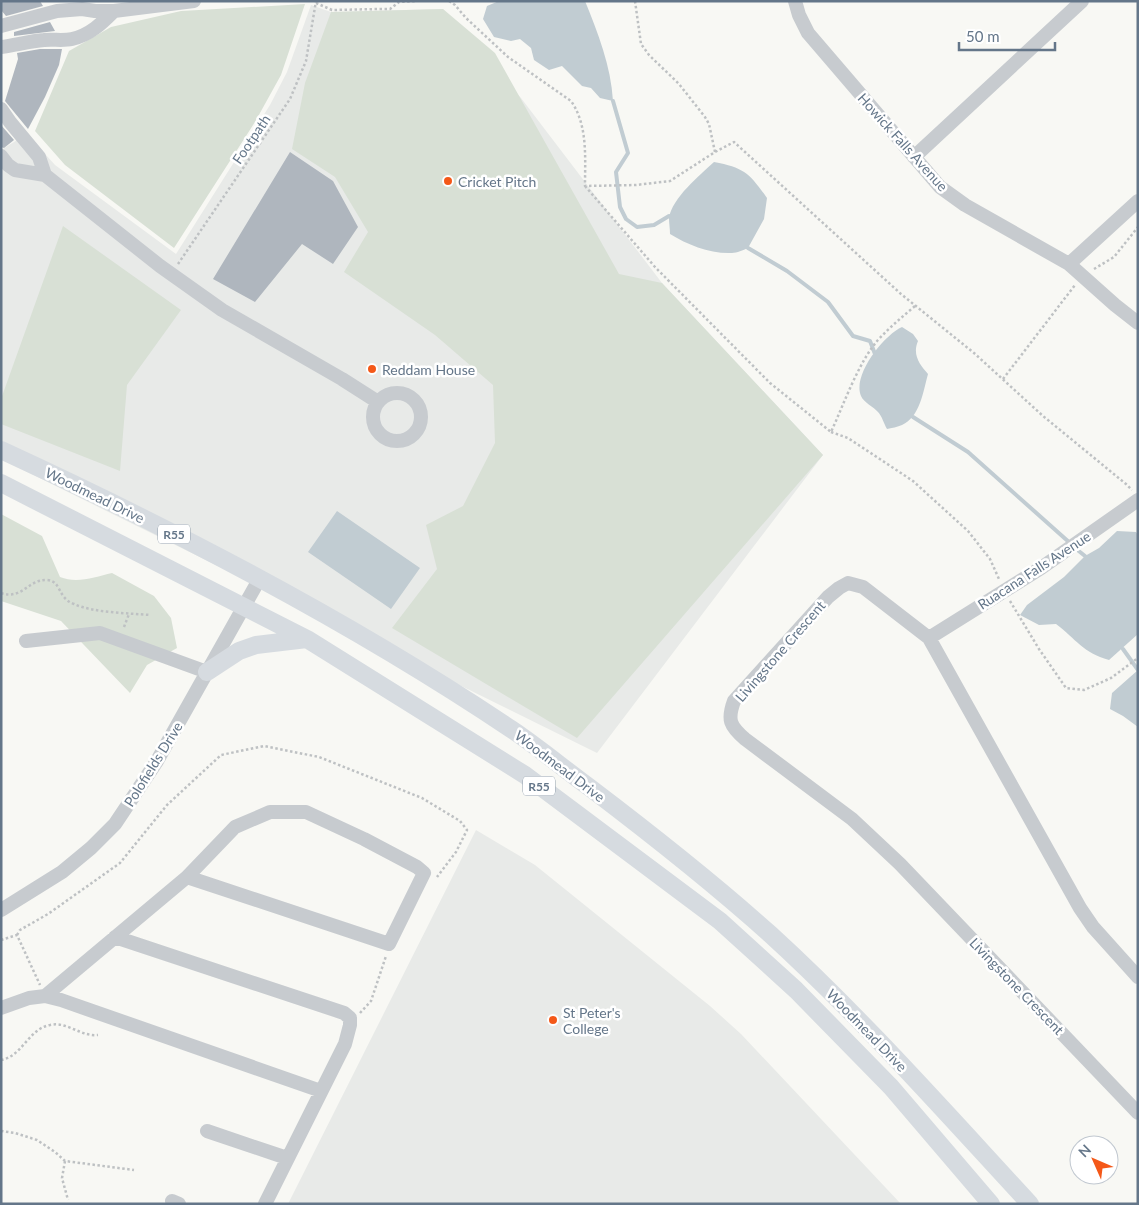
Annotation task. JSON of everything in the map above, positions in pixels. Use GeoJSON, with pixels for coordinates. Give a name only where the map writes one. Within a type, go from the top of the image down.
{"type":"FeatureCollection","features":[{"type":"Feature","properties":{"kind":"main road","name":"Woodmead Drive"},"geometry":{"type":"LineString","coordinates":[[1,450],[88,490],[260,578],[411,664],[515,731],[642,827],[708,880],[771,935],[837,998],[1030,1204]]}},
{"type":"Feature","properties":{"kind":"main road","name":"Woodmead Drive"},"geometry":{"type":"LineString","coordinates":[[1,483],[308,639],[525,775],[720,921],[796,990],[891,1086],[992,1204]]}},
{"type":"Feature","properties":{"kind":"main road"},"geometry":{"type":"LineString","coordinates":[[207,672],[239,651],[256,645],[308,639]]}},
{"type":"Feature","properties":{"kind":"street"},"geometry":{"type":"LineString","coordinates":[[1,26],[57,11],[82,9],[114,11],[194,1]]}},
{"type":"Feature","properties":{"kind":"street","name":"Howick Falls Avenue"},"geometry":{"type":"LineString","coordinates":[[795,1],[799,15],[808,33],[940,187],[965,205],[1069,264],[1138,323]]}},
{"type":"Feature","properties":{"kind":"street"},"geometry":{"type":"LineString","coordinates":[[914,157],[1082,1]]}},
{"type":"Feature","properties":{"kind":"street"},"geometry":{"type":"LineString","coordinates":[[1,47],[79,37],[94,29],[114,11]]}},
{"type":"Feature","properties":{"kind":"street"},"geometry":{"type":"LineString","coordinates":[[1,109],[39,157],[45,175]]}},
{"type":"Feature","properties":{"kind":"street"},"geometry":{"type":"LineString","coordinates":[[1,156],[15,170],[45,175],[171,274],[222,310],[378,402]]}},
{"type":"Feature","properties":{"kind":"street"},"geometry":{"type":"LineString","coordinates":[[1069,264],[1138,201]]}},
{"type":"Feature","properties":{"kind":"street","name":"Ruacana Falls Avenue"},"geometry":{"type":"LineString","coordinates":[[929,638],[1041,568],[1135,495]]}},
{"type":"Feature","properties":{"kind":"street","name":"Polofields Drive"},"geometry":{"type":"LineString","coordinates":[[1,910],[62,872],[91,848],[115,824],[157,761],[260,578]]}},
{"type":"Feature","properties":{"kind":"street","name":"Livingstone Crescent"},"geometry":{"type":"LineString","coordinates":[[1138,977],[1093,927],[1080,908],[929,638],[863,588],[848,583],[839,588],[828,597],[734,701],[730,712],[730,721],[745,739],[852,819],[900,864],[1138,1113]]}},
{"type":"Feature","properties":{"kind":"street"},"geometry":{"type":"LineString","coordinates":[[26,641],[100,633],[207,672]]}},
{"type":"Feature","properties":{"kind":"street"},"geometry":{"type":"LineString","coordinates":[[46,996],[187,877],[235,827],[270,812],[306,812],[364,839],[417,867],[424,873],[389,944],[187,877]]}},
{"type":"Feature","properties":{"kind":"street"},"geometry":{"type":"LineString","coordinates":[[115,937],[344,1013],[350,1018],[345,1044],[265,1204]]}},
{"type":"Feature","properties":{"kind":"street"},"geometry":{"type":"LineString","coordinates":[[1,1008],[29,998],[46,996],[322,1092]]}},
{"type":"Feature","properties":{"kind":"street"},"geometry":{"type":"LineString","coordinates":[[207,1131],[288,1158]]}},
{"type":"Feature","properties":{"kind":"path"},"geometry":{"type":"LineString","coordinates":[[316,2],[332,10],[390,9],[400,2],[416,1]]}},
{"type":"Feature","properties":{"kind":"path"},"geometry":{"type":"LineString","coordinates":[[449,1],[508,57],[571,100],[578,110],[585,138],[586,186],[655,267],[770,383],[831,432],[848,438],[920,487],[968,531],[990,559],[1004,591],[1039,649],[1066,688],[1084,690],[1111,678],[1138,658]]}},
{"type":"Feature","properties":{"kind":"path"},"geometry":{"type":"LineString","coordinates":[[635,1],[641,44],[648,55],[679,84],[705,117],[709,124],[715,152]]}},
{"type":"Feature","properties":{"kind":"path","name":"Footpath"},"geometry":{"type":"LineString","coordinates":[[171,274],[290,99],[306,61],[316,2]]}},
{"type":"Feature","properties":{"kind":"path"},"geometry":{"type":"LineString","coordinates":[[586,186],[670,181],[734,142],[915,306],[974,353],[1043,416],[1126,484],[1135,495]]}},
{"type":"Feature","properties":{"kind":"path"},"geometry":{"type":"LineString","coordinates":[[1003,379],[1082,276],[1114,257],[1138,227]]}},
{"type":"Feature","properties":{"kind":"path"},"geometry":{"type":"LineString","coordinates":[[831,432],[867,356],[898,320],[915,306]]}},
{"type":"Feature","properties":{"kind":"path"},"geometry":{"type":"LineString","coordinates":[[1,593],[13,595],[20,593],[37,582],[49,580],[55,582],[62,596],[76,606],[112,612],[150,615]]}},
{"type":"Feature","properties":{"kind":"path"},"geometry":{"type":"LineString","coordinates":[[1,940],[16,935],[20,930],[48,914],[120,862],[167,805],[221,755],[264,746],[319,757],[422,798],[460,821],[467,830],[456,852],[439,875],[429,884],[415,891]]}},
{"type":"Feature","properties":{"kind":"path"},"geometry":{"type":"LineString","coordinates":[[16,935],[46,996]]}},
{"type":"Feature","properties":{"kind":"path"},"geometry":{"type":"LineString","coordinates":[[350,1018],[362,1013],[371,1002],[389,944]]}},
{"type":"Feature","properties":{"kind":"path"},"geometry":{"type":"LineString","coordinates":[[1,1060],[17,1052],[36,1030],[51,1024],[63,1025],[77,1032],[93,1036],[98,1035]]}},
{"type":"Feature","properties":{"kind":"path"},"geometry":{"type":"LineString","coordinates":[[1,1130],[37,1140],[65,1161],[134,1170]]}},
{"type":"Feature","properties":{"kind":"path"},"geometry":{"type":"LineString","coordinates":[[65,1161],[62,1178],[68,1200]]}},
{"type":"Feature","properties":{"kind":"shaded area"},"geometry":{"type":"Polygon","coordinates":[[[499,1],[585,1],[607,62],[613,101],[600,98],[591,88],[582,86],[562,66],[549,70],[534,60],[531,48],[520,39],[511,41],[494,37],[483,19],[487,6],[499,1]]]}},
{"type":"Feature","properties":{"kind":"shaded area"},"geometry":{"type":"Polygon","coordinates":[[[305,4],[281,75],[255,122],[174,248],[65,165],[35,131],[69,51],[111,27],[181,11],[305,4]]]}},
{"type":"Feature","properties":{"kind":"shaded area","name":"Reddam House"},"geometry":{"type":"Polygon","coordinates":[[[311,5],[331,12],[443,9],[521,98],[662,283],[823,455],[597,753],[1,459],[1,150],[27,134],[55,165],[176,254],[270,105],[287,72],[311,5]]]}},
{"type":"Feature","properties":{"kind":"shaded area"},"geometry":{"type":"Polygon","coordinates":[[[443,9],[495,53],[619,274],[662,283],[823,455],[577,738],[392,628],[437,569],[426,525],[463,506],[495,443],[493,385],[435,335],[344,272],[368,232],[335,177],[292,149],[305,83],[331,12],[443,9]]]}},
{"type":"Feature","properties":{"kind":"shaded area"},"geometry":{"type":"Polygon","coordinates":[[[714,162],[740,169],[750,177],[767,198],[764,219],[748,248],[736,252],[724,253],[707,250],[684,242],[670,234],[669,218],[675,203],[687,187],[714,162]]]}},
{"type":"Feature","properties":{"kind":"shaded area"},"geometry":{"type":"Polygon","coordinates":[[[63,226],[181,310],[127,385],[120,471],[1,424],[1,399],[63,226]]]}},
{"type":"Feature","properties":{"kind":"shaded area"},"geometry":{"type":"Polygon","coordinates":[[[902,327],[913,334],[918,341],[916,355],[928,374],[920,403],[913,416],[902,425],[887,429],[876,410],[862,398],[859,387],[865,367],[871,357],[887,338],[902,327]]]}},
{"type":"Feature","properties":{"kind":"shaded area"},"geometry":{"type":"Polygon","coordinates":[[[337,511],[420,568],[391,609],[308,552],[337,511]]]}},
{"type":"Feature","properties":{"kind":"shaded area"},"geometry":{"type":"Polygon","coordinates":[[[1,514],[42,536],[60,577],[79,580],[112,573],[154,596],[171,618],[177,648],[147,665],[130,693],[61,621],[1,601],[1,514]]]}},
{"type":"Feature","properties":{"kind":"shaded area"},"geometry":{"type":"Polygon","coordinates":[[[1117,531],[1136,532],[1138,535],[1138,634],[1109,660],[1093,654],[1056,624],[1039,625],[1020,615],[1027,605],[1064,577],[1085,556],[1099,548],[1117,531]]]}},
{"type":"Feature","properties":{"kind":"shaded area"},"geometry":{"type":"Polygon","coordinates":[[[1138,670],[1138,727],[1110,709],[1112,693],[1138,670]]]}},
{"type":"Feature","properties":{"kind":"shaded area","name":"St Peter's College"},"geometry":{"type":"Polygon","coordinates":[[[476,830],[535,865],[710,1006],[741,1034],[901,1204],[288,1204],[476,830]]]}},
{"type":"Feature","properties":{"kind":"building"},"geometry":{"type":"Polygon","coordinates":[[[1,1],[40,1],[43,6],[6,16],[1,10],[1,1]]]}},
{"type":"Feature","properties":{"kind":"building"},"geometry":{"type":"Polygon","coordinates":[[[50,22],[55,31],[14,36],[14,32],[50,22]]]}},
{"type":"Feature","properties":{"kind":"building"},"geometry":{"type":"Polygon","coordinates":[[[40,49],[62,49],[59,65],[28,129],[5,101],[18,59],[17,53],[40,49]]]}},
{"type":"Feature","properties":{"kind":"building"},"geometry":{"type":"Polygon","coordinates":[[[1,125],[14,140],[4,148],[1,147],[1,125]]]}},
{"type":"Feature","properties":{"kind":"building"},"geometry":{"type":"Polygon","coordinates":[[[290,152],[333,181],[358,227],[333,264],[302,244],[255,302],[213,279],[290,152]]]}},
{"type":"Feature","properties":{"kind":"waterway"},"geometry":{"type":"LineString","coordinates":[[613,101],[628,153],[616,172],[620,207],[626,219],[637,227],[654,225],[669,216]]}},
{"type":"Feature","properties":{"kind":"waterway"},"geometry":{"type":"LineString","coordinates":[[748,248],[787,271],[828,302],[853,336],[870,341],[875,354]]}},
{"type":"Feature","properties":{"kind":"waterway"},"geometry":{"type":"LineString","coordinates":[[913,417],[968,452],[1070,543]]}},
{"type":"Feature","properties":{"kind":"waterway"},"geometry":{"type":"LineString","coordinates":[[1075,548],[1085,556]]}},
{"type":"Feature","properties":{"kind":"waterway"},"geometry":{"type":"LineString","coordinates":[[1123,649],[1138,670]]}},
{"type":"Feature","properties":{"kind":"place","name":"Cricket Pitch"},"geometry":{"type":"Point","coordinates":[448,181]}},
{"type":"Feature","properties":{"kind":"place","name":"Reddam House"},"geometry":{"type":"Point","coordinates":[372,369]}},
{"type":"Feature","properties":{"kind":"place","name":"St Peter's College"},"geometry":{"type":"Point","coordinates":[553,1020]}}]}
